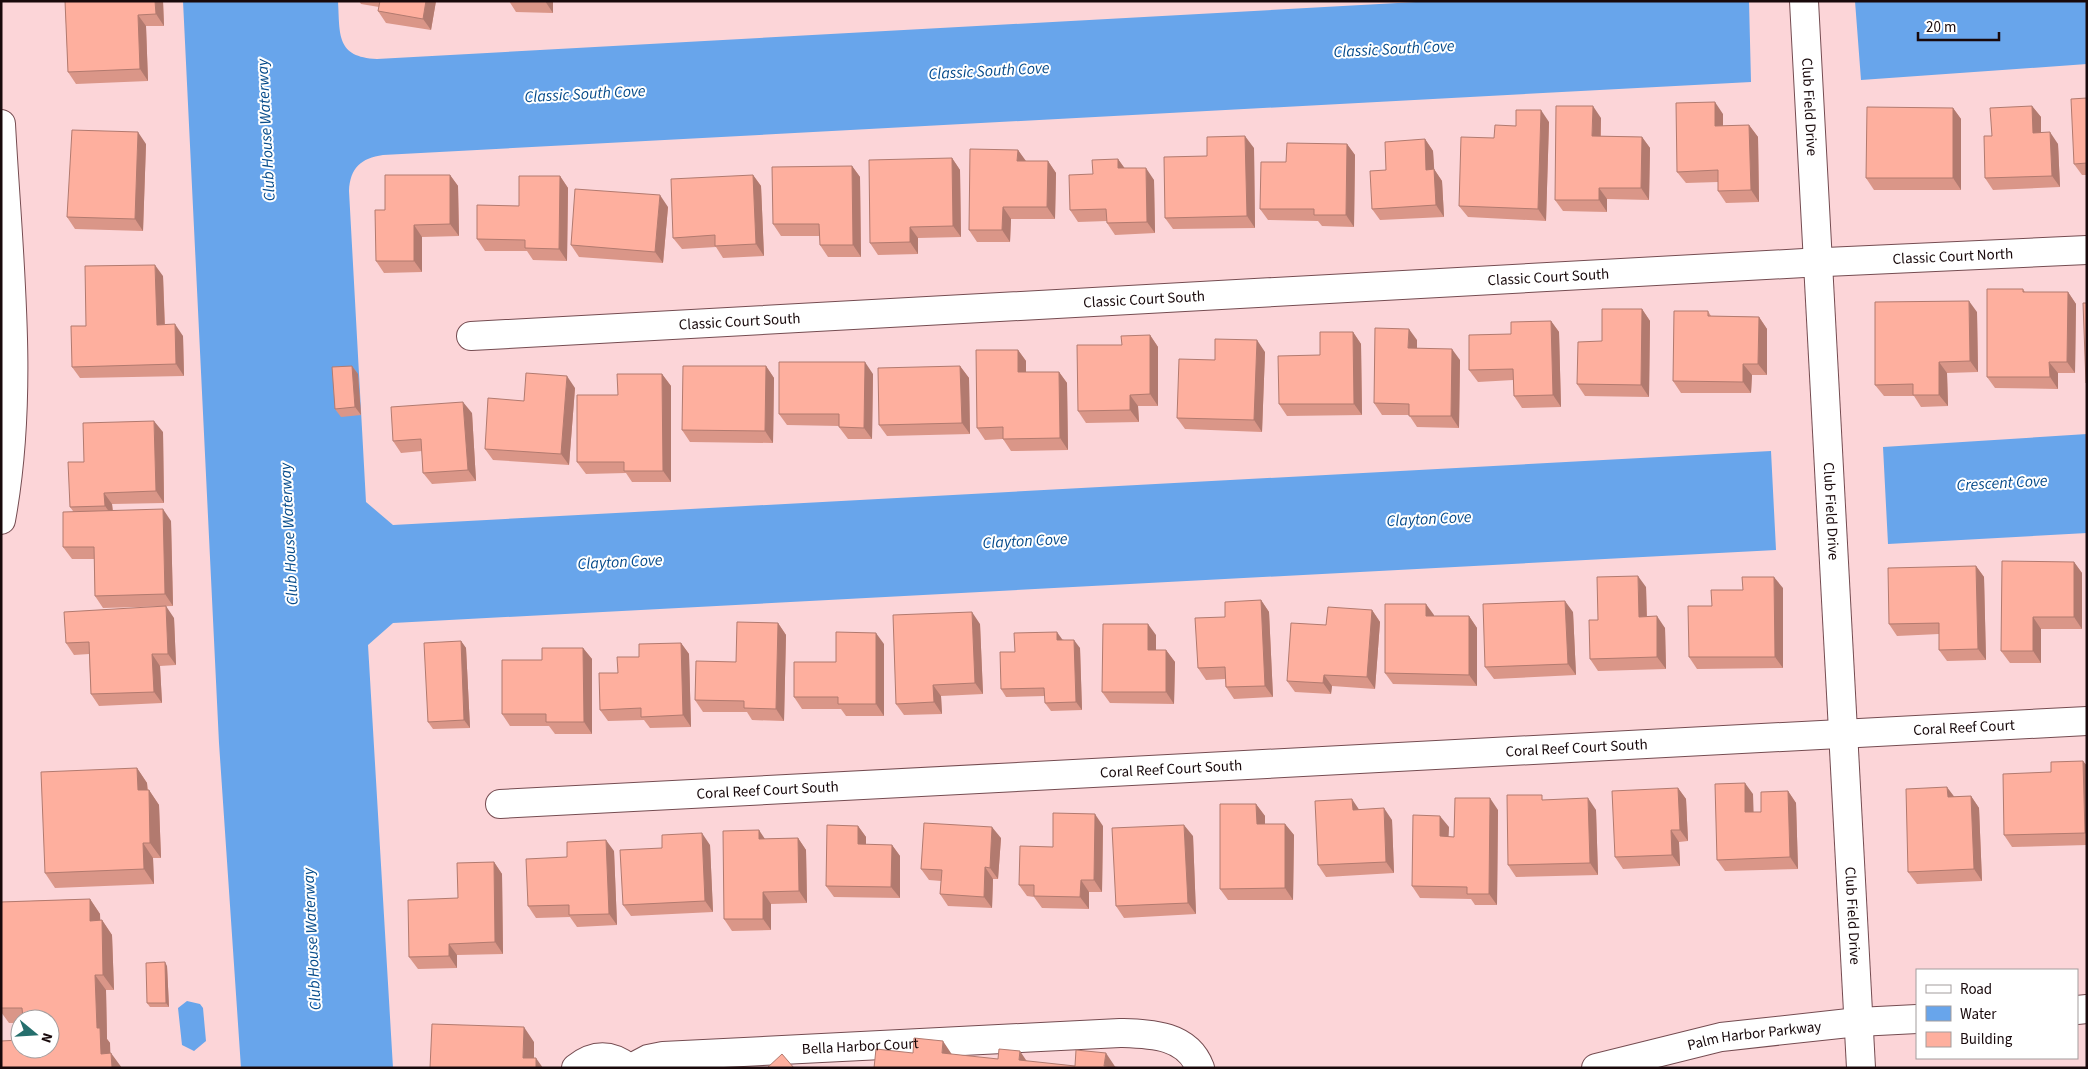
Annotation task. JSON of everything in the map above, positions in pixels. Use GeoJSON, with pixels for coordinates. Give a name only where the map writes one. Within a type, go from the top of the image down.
{"type":"FeatureCollection","features":[{"type":"Feature","properties":{"kind":"street","name":"Club Field Drive"},"geometry":{"type":"LineString","coordinates":[[1804,1],[1861,1068]]}},
{"type":"Feature","properties":{"kind":"street"},"geometry":{"type":"LineString","coordinates":[[1,124],[6,329],[12,440],[1,520]]}},
{"type":"Feature","properties":{"kind":"street","name":"Classic Court North"},"geometry":{"type":"LineString","coordinates":[[1818,262],[2087,250]]}},
{"type":"Feature","properties":{"kind":"street","name":"Classic Court South"},"geometry":{"type":"LineString","coordinates":[[471,336],[1818,262]]}},
{"type":"Feature","properties":{"kind":"street","name":"Coral Reef Court"},"geometry":{"type":"LineString","coordinates":[[1843,734],[2087,720]]}},
{"type":"Feature","properties":{"kind":"street","name":"Coral Reef Court South"},"geometry":{"type":"LineString","coordinates":[[500,804],[1843,734]]}},
{"type":"Feature","properties":{"kind":"street","name":"Palm Harbor Parkway"},"geometry":{"type":"LineString","coordinates":[[1596,1068],[1721,1037],[1858,1022],[1916,1019]]}},
{"type":"Feature","properties":{"kind":"street","name":"Bella Harbor Court"},"geometry":{"type":"LineString","coordinates":[[630,1068],[648,1059],[663,1056],[1120,1033],[1153,1034],[1179,1042],[1194,1056],[1200,1068]]}},
{"type":"Feature","properties":{"kind":"street"},"geometry":{"type":"LineString","coordinates":[[576,1068],[586,1060],[607,1057],[620,1061],[630,1068]]}},
{"type":"Feature","properties":{"kind":"water"},"geometry":{"type":"Polygon","coordinates":[[[183,1],[338,1],[340,34],[347,49],[354,54],[377,59],[1434,1],[1749,1],[1751,82],[383,155],[375,156],[363,162],[354,170],[349,191],[366,502],[393,525],[1771,451],[1776,550],[393,623],[368,645],[393,1068],[241,1068],[219,743],[183,1]]]}},
{"type":"Feature","properties":{"kind":"water"},"geometry":{"type":"Polygon","coordinates":[[[1855,1],[2087,1],[2087,64],[1861,80],[1855,1]]]}},
{"type":"Feature","properties":{"kind":"water","name":"Crescent Cove"},"geometry":{"type":"Polygon","coordinates":[[[2087,434],[2087,533],[1888,544],[1883,447],[2087,434]]]}},
{"type":"Feature","properties":{"kind":"water"},"geometry":{"type":"Polygon","coordinates":[[[187,1001],[200,1004],[203,1008],[206,1041],[194,1051],[182,1045],[178,1008],[187,1001]]]}},
{"type":"Feature","properties":{"kind":"building"},"geometry":{"type":"Polygon","coordinates":[[[65,1],[155,1],[156,14],[138,15],[140,69],[68,72],[65,1]]]}},
{"type":"Feature","properties":{"kind":"building"},"geometry":{"type":"Polygon","coordinates":[[[380,1],[426,1],[423,19],[378,11],[380,1]]]}},
{"type":"Feature","properties":{"kind":"building"},"geometry":{"type":"Polygon","coordinates":[[[2087,98],[2087,163],[2074,164],[2071,99],[2087,98]]]}},
{"type":"Feature","properties":{"kind":"building"},"geometry":{"type":"Polygon","coordinates":[[[1715,102],[1715,126],[1749,125],[1751,190],[1718,191],[1718,170],[1677,172],[1676,103],[1715,102]]]}},
{"type":"Feature","properties":{"kind":"building"},"geometry":{"type":"Polygon","coordinates":[[[1556,106],[1593,106],[1592,136],[1642,137],[1641,188],[1599,188],[1599,200],[1555,200],[1556,106]]]}},
{"type":"Feature","properties":{"kind":"building"},"geometry":{"type":"Polygon","coordinates":[[[2032,106],[2033,133],[2050,132],[2052,176],[1985,178],[1984,136],[1992,136],[1990,108],[2032,106]]]}},
{"type":"Feature","properties":{"kind":"building"},"geometry":{"type":"Polygon","coordinates":[[[1867,107],[1953,108],[1953,178],[1866,178],[1867,107]]]}},
{"type":"Feature","properties":{"kind":"building"},"geometry":{"type":"Polygon","coordinates":[[[1516,110],[1541,110],[1538,209],[1459,206],[1461,137],[1494,138],[1495,125],[1516,126],[1516,110]]]}},
{"type":"Feature","properties":{"kind":"building"},"geometry":{"type":"Polygon","coordinates":[[[72,130],[138,132],[135,219],[67,217],[72,130]]]}},
{"type":"Feature","properties":{"kind":"building"},"geometry":{"type":"Polygon","coordinates":[[[1245,136],[1247,216],[1165,218],[1164,157],[1207,156],[1207,137],[1245,136]]]}},
{"type":"Feature","properties":{"kind":"building"},"geometry":{"type":"Polygon","coordinates":[[[1425,139],[1426,170],[1434,169],[1436,205],[1372,209],[1370,171],[1386,170],[1385,142],[1425,139]]]}},
{"type":"Feature","properties":{"kind":"building"},"geometry":{"type":"Polygon","coordinates":[[[1287,143],[1347,144],[1346,215],[1314,215],[1314,209],[1260,209],[1261,162],[1286,162],[1287,143]]]}},
{"type":"Feature","properties":{"kind":"building"},"geometry":{"type":"Polygon","coordinates":[[[970,149],[1018,150],[1017,161],[1048,161],[1047,207],[1003,207],[1002,230],[969,230],[970,149]]]}},
{"type":"Feature","properties":{"kind":"building"},"geometry":{"type":"Polygon","coordinates":[[[952,158],[953,226],[910,227],[910,242],[870,243],[869,160],[952,158]]]}},
{"type":"Feature","properties":{"kind":"building"},"geometry":{"type":"Polygon","coordinates":[[[1118,159],[1118,168],[1146,168],[1147,222],[1107,223],[1106,209],[1070,210],[1069,175],[1093,174],[1092,160],[1118,159]]]}},
{"type":"Feature","properties":{"kind":"building"},"geometry":{"type":"Polygon","coordinates":[[[852,166],[853,245],[820,245],[819,224],[773,224],[772,167],[852,166]]]}},
{"type":"Feature","properties":{"kind":"building"},"geometry":{"type":"Polygon","coordinates":[[[385,175],[450,175],[450,224],[414,225],[414,261],[376,261],[375,210],[385,210],[385,175]]]}},
{"type":"Feature","properties":{"kind":"building"},"geometry":{"type":"Polygon","coordinates":[[[753,175],[756,244],[715,246],[715,235],[673,238],[671,179],[753,175]]]}},
{"type":"Feature","properties":{"kind":"building"},"geometry":{"type":"Polygon","coordinates":[[[519,176],[560,176],[559,249],[525,248],[525,240],[477,239],[477,205],[519,206],[519,176]]]}},
{"type":"Feature","properties":{"kind":"building"},"geometry":{"type":"Polygon","coordinates":[[[575,189],[660,195],[655,252],[571,245],[575,189]]]}},
{"type":"Feature","properties":{"kind":"building"},"geometry":{"type":"Polygon","coordinates":[[[155,265],[157,325],[175,324],[176,364],[72,367],[71,326],[86,326],[85,266],[155,265]]]}},
{"type":"Feature","properties":{"kind":"building"},"geometry":{"type":"Polygon","coordinates":[[[1987,289],[2023,289],[2023,292],[2068,292],[2067,362],[2049,362],[2050,377],[1987,377],[1987,289]]]}},
{"type":"Feature","properties":{"kind":"building"},"geometry":{"type":"Polygon","coordinates":[[[1969,301],[1970,361],[1939,362],[1939,395],[1913,395],[1913,384],[1875,385],[1875,302],[1969,301]]]}},
{"type":"Feature","properties":{"kind":"building"},"geometry":{"type":"Polygon","coordinates":[[[2083,303],[2087,303],[2087,383],[2086,383],[2083,303]]]}},
{"type":"Feature","properties":{"kind":"building"},"geometry":{"type":"Polygon","coordinates":[[[1602,309],[1642,309],[1641,385],[1577,384],[1578,342],[1602,341],[1602,309]]]}},
{"type":"Feature","properties":{"kind":"building"},"geometry":{"type":"Polygon","coordinates":[[[1674,311],[1708,311],[1708,316],[1759,317],[1758,364],[1743,364],[1743,382],[1673,381],[1674,311]]]}},
{"type":"Feature","properties":{"kind":"building"},"geometry":{"type":"Polygon","coordinates":[[[1551,321],[1553,395],[1514,396],[1513,369],[1469,370],[1469,335],[1511,334],[1511,322],[1551,321]]]}},
{"type":"Feature","properties":{"kind":"building"},"geometry":{"type":"Polygon","coordinates":[[[1375,328],[1409,329],[1408,348],[1452,349],[1451,416],[1409,416],[1409,404],[1374,403],[1375,328]]]}},
{"type":"Feature","properties":{"kind":"building"},"geometry":{"type":"Polygon","coordinates":[[[1320,332],[1353,332],[1354,404],[1279,404],[1278,356],[1320,355],[1320,332]]]}},
{"type":"Feature","properties":{"kind":"building"},"geometry":{"type":"Polygon","coordinates":[[[1150,335],[1150,394],[1130,395],[1130,410],[1078,411],[1077,345],[1122,345],[1121,336],[1150,335]]]}},
{"type":"Feature","properties":{"kind":"building"},"geometry":{"type":"Polygon","coordinates":[[[1215,339],[1257,340],[1254,420],[1177,418],[1179,359],[1215,360],[1215,339]]]}},
{"type":"Feature","properties":{"kind":"building"},"geometry":{"type":"Polygon","coordinates":[[[976,350],[1018,350],[1018,372],[1059,372],[1060,438],[1003,439],[1003,427],[977,428],[976,350]]]}},
{"type":"Feature","properties":{"kind":"building"},"geometry":{"type":"Polygon","coordinates":[[[779,362],[865,362],[864,428],[839,427],[839,414],[779,414],[779,362]]]}},
{"type":"Feature","properties":{"kind":"building"},"geometry":{"type":"Polygon","coordinates":[[[352,366],[355,407],[335,409],[332,367],[352,366]]]}},
{"type":"Feature","properties":{"kind":"building"},"geometry":{"type":"Polygon","coordinates":[[[683,366],[766,366],[765,431],[682,430],[683,366]]]}},
{"type":"Feature","properties":{"kind":"building"},"geometry":{"type":"Polygon","coordinates":[[[960,366],[962,423],[879,425],[878,368],[960,366]]]}},
{"type":"Feature","properties":{"kind":"building"},"geometry":{"type":"Polygon","coordinates":[[[526,373],[567,376],[561,454],[485,449],[488,398],[524,401],[526,373]]]}},
{"type":"Feature","properties":{"kind":"building"},"geometry":{"type":"Polygon","coordinates":[[[617,374],[662,374],[663,471],[624,471],[624,462],[577,462],[577,395],[618,395],[617,374]]]}},
{"type":"Feature","properties":{"kind":"building"},"geometry":{"type":"Polygon","coordinates":[[[463,402],[468,470],[423,473],[421,439],[393,441],[391,407],[463,402]]]}},
{"type":"Feature","properties":{"kind":"building"},"geometry":{"type":"Polygon","coordinates":[[[154,421],[156,491],[104,493],[105,506],[70,507],[68,462],[84,462],[83,423],[154,421]]]}},
{"type":"Feature","properties":{"kind":"building"},"geometry":{"type":"Polygon","coordinates":[[[163,509],[165,594],[95,596],[94,547],[63,547],[63,512],[163,509]]]}},
{"type":"Feature","properties":{"kind":"building"},"geometry":{"type":"Polygon","coordinates":[[[2002,561],[2074,562],[2074,617],[2033,617],[2033,651],[2001,651],[2002,561]]]}},
{"type":"Feature","properties":{"kind":"building"},"geometry":{"type":"Polygon","coordinates":[[[1976,566],[1978,649],[1939,650],[1939,623],[1889,624],[1888,568],[1976,566]]]}},
{"type":"Feature","properties":{"kind":"building"},"geometry":{"type":"Polygon","coordinates":[[[1638,576],[1639,617],[1657,616],[1657,657],[1590,659],[1589,620],[1598,620],[1597,577],[1638,576]]]}},
{"type":"Feature","properties":{"kind":"building"},"geometry":{"type":"Polygon","coordinates":[[[1742,577],[1774,577],[1775,657],[1689,657],[1688,606],[1712,606],[1711,590],[1743,590],[1742,577]]]}},
{"type":"Feature","properties":{"kind":"building"},"geometry":{"type":"Polygon","coordinates":[[[1261,600],[1265,686],[1226,687],[1225,667],[1198,668],[1195,618],[1225,617],[1225,602],[1261,600]]]}},
{"type":"Feature","properties":{"kind":"building"},"geometry":{"type":"Polygon","coordinates":[[[1565,601],[1568,664],[1485,667],[1483,604],[1565,601]]]}},
{"type":"Feature","properties":{"kind":"building"},"geometry":{"type":"Polygon","coordinates":[[[1385,604],[1426,604],[1426,616],[1469,616],[1469,675],[1385,673],[1385,604]]]}},
{"type":"Feature","properties":{"kind":"building"},"geometry":{"type":"Polygon","coordinates":[[[166,606],[168,654],[152,654],[154,692],[91,694],[89,642],[66,643],[64,612],[166,606]]]}},
{"type":"Feature","properties":{"kind":"building"},"geometry":{"type":"Polygon","coordinates":[[[1328,607],[1372,610],[1367,677],[1324,675],[1323,683],[1287,681],[1291,623],[1326,625],[1328,607]]]}},
{"type":"Feature","properties":{"kind":"building"},"geometry":{"type":"Polygon","coordinates":[[[972,612],[975,683],[933,685],[934,702],[896,704],[893,615],[972,612]]]}},
{"type":"Feature","properties":{"kind":"building"},"geometry":{"type":"Polygon","coordinates":[[[737,622],[778,623],[776,709],[744,708],[744,701],[695,700],[696,661],[736,662],[737,622]]]}},
{"type":"Feature","properties":{"kind":"building"},"geometry":{"type":"Polygon","coordinates":[[[1103,624],[1148,624],[1148,650],[1166,650],[1166,692],[1102,692],[1103,624]]]}},
{"type":"Feature","properties":{"kind":"building"},"geometry":{"type":"Polygon","coordinates":[[[836,632],[876,633],[876,704],[838,704],[838,697],[794,697],[794,662],[836,662],[836,632]]]}},
{"type":"Feature","properties":{"kind":"building"},"geometry":{"type":"Polygon","coordinates":[[[1057,632],[1057,640],[1074,640],[1076,702],[1045,703],[1044,688],[1001,689],[1000,652],[1015,652],[1014,633],[1057,632]]]}},
{"type":"Feature","properties":{"kind":"building"},"geometry":{"type":"Polygon","coordinates":[[[461,641],[464,720],[428,722],[424,643],[461,641]]]}},
{"type":"Feature","properties":{"kind":"building"},"geometry":{"type":"Polygon","coordinates":[[[681,643],[683,715],[641,717],[641,708],[600,710],[599,673],[618,673],[617,657],[639,657],[639,644],[681,643]]]}},
{"type":"Feature","properties":{"kind":"building"},"geometry":{"type":"Polygon","coordinates":[[[542,648],[583,648],[584,722],[546,722],[546,714],[502,714],[502,660],[542,660],[542,648]]]}},
{"type":"Feature","properties":{"kind":"building"},"geometry":{"type":"Polygon","coordinates":[[[2083,761],[2085,833],[2004,835],[2003,774],[2051,772],[2051,762],[2083,761]]]}},
{"type":"Feature","properties":{"kind":"building"},"geometry":{"type":"Polygon","coordinates":[[[137,768],[138,790],[149,790],[150,843],[143,843],[144,869],[45,873],[41,772],[137,768]]]}},
{"type":"Feature","properties":{"kind":"building"},"geometry":{"type":"Polygon","coordinates":[[[1745,783],[1745,812],[1761,812],[1761,792],[1788,791],[1790,857],[1717,860],[1715,784],[1745,783]]]}},
{"type":"Feature","properties":{"kind":"building"},"geometry":{"type":"Polygon","coordinates":[[[1947,787],[1948,797],[1971,796],[1974,869],[1908,872],[1906,789],[1947,787]]]}},
{"type":"Feature","properties":{"kind":"building"},"geometry":{"type":"Polygon","coordinates":[[[1678,788],[1680,830],[1671,830],[1672,855],[1615,857],[1612,791],[1678,788]]]}},
{"type":"Feature","properties":{"kind":"building"},"geometry":{"type":"Polygon","coordinates":[[[1507,795],[1542,795],[1542,800],[1588,798],[1590,863],[1508,865],[1507,795]]]}},
{"type":"Feature","properties":{"kind":"building"},"geometry":{"type":"Polygon","coordinates":[[[1455,798],[1490,798],[1489,894],[1467,894],[1467,887],[1412,886],[1413,815],[1440,816],[1440,836],[1454,837],[1455,798]]]}},
{"type":"Feature","properties":{"kind":"building"},"geometry":{"type":"Polygon","coordinates":[[[1352,799],[1353,810],[1384,808],[1386,862],[1318,865],[1315,801],[1352,799]]]}},
{"type":"Feature","properties":{"kind":"building"},"geometry":{"type":"Polygon","coordinates":[[[1220,804],[1256,804],[1257,824],[1285,824],[1285,888],[1220,889],[1220,804]]]}},
{"type":"Feature","properties":{"kind":"building"},"geometry":{"type":"Polygon","coordinates":[[[1053,813],[1095,814],[1094,880],[1081,880],[1080,897],[1034,896],[1034,885],[1019,885],[1020,846],[1053,847],[1053,813]]]}},
{"type":"Feature","properties":{"kind":"building"},"geometry":{"type":"Polygon","coordinates":[[[924,823],[992,827],[990,868],[985,867],[984,897],[940,894],[942,870],[921,869],[924,823]]]}},
{"type":"Feature","properties":{"kind":"building"},"geometry":{"type":"Polygon","coordinates":[[[827,825],[858,826],[858,844],[892,845],[891,887],[826,886],[827,825]]]}},
{"type":"Feature","properties":{"kind":"building"},"geometry":{"type":"Polygon","coordinates":[[[1184,825],[1188,903],[1116,906],[1112,828],[1184,825]]]}},
{"type":"Feature","properties":{"kind":"building"},"geometry":{"type":"Polygon","coordinates":[[[759,830],[759,839],[798,838],[799,891],[763,892],[763,919],[724,919],[723,831],[759,830]]]}},
{"type":"Feature","properties":{"kind":"building"},"geometry":{"type":"Polygon","coordinates":[[[702,833],[705,901],[623,905],[620,850],[662,848],[662,835],[702,833]]]}},
{"type":"Feature","properties":{"kind":"building"},"geometry":{"type":"Polygon","coordinates":[[[606,840],[609,914],[569,915],[569,905],[528,906],[526,859],[567,857],[567,842],[606,840]]]}},
{"type":"Feature","properties":{"kind":"building"},"geometry":{"type":"Polygon","coordinates":[[[494,862],[495,942],[449,944],[449,956],[409,957],[408,900],[458,898],[457,863],[494,862]]]}},
{"type":"Feature","properties":{"kind":"building"},"geometry":{"type":"Polygon","coordinates":[[[90,899],[90,921],[102,920],[103,975],[95,975],[97,1028],[100,1028],[101,1054],[111,1053],[112,1068],[1,1068],[1,1041],[10,1041],[10,1059],[60,1059],[60,1009],[1,1008],[1,902],[90,899]]]}},
{"type":"Feature","properties":{"kind":"building"},"geometry":{"type":"Polygon","coordinates":[[[165,962],[166,1003],[147,1003],[146,963],[165,962]]]}},
{"type":"Feature","properties":{"kind":"building"},"geometry":{"type":"Polygon","coordinates":[[[432,1024],[524,1027],[523,1058],[536,1058],[536,1068],[430,1068],[432,1024]]]}},
{"type":"Feature","properties":{"kind":"building"},"geometry":{"type":"Polygon","coordinates":[[[914,1038],[943,1041],[942,1053],[998,1059],[999,1049],[1020,1051],[1019,1060],[1075,1066],[1076,1050],[1106,1053],[1104,1066],[1123,1068],[874,1068],[876,1049],[913,1053],[914,1038]]]}},
{"type":"Feature","properties":{"kind":"building"},"geometry":{"type":"Polygon","coordinates":[[[782,1054],[794,1068],[767,1068],[782,1054]]]}},
{"type":"Feature","properties":{"kind":"water label","name":"Classic South Cove"},"geometry":{"type":"Point","coordinates":[1394,49]}},
{"type":"Feature","properties":{"kind":"water label","name":"Classic South Cove"},"geometry":{"type":"Point","coordinates":[989,71]}},
{"type":"Feature","properties":{"kind":"water label","name":"Classic South Cove"},"geometry":{"type":"Point","coordinates":[585,94]}},
{"type":"Feature","properties":{"kind":"water label","name":"Club House Waterway"},"geometry":{"type":"Point","coordinates":[266,130]}},
{"type":"Feature","properties":{"kind":"water label","name":"Clayton Cove"},"geometry":{"type":"Point","coordinates":[1429,519]}},
{"type":"Feature","properties":{"kind":"water label","name":"Club House Waterway"},"geometry":{"type":"Point","coordinates":[289,534]}},
{"type":"Feature","properties":{"kind":"water label","name":"Clayton Cove"},"geometry":{"type":"Point","coordinates":[1025,541]}},
{"type":"Feature","properties":{"kind":"water label","name":"Clayton Cove"},"geometry":{"type":"Point","coordinates":[620,562]}},
{"type":"Feature","properties":{"kind":"water label","name":"Club House Waterway"},"geometry":{"type":"Point","coordinates":[312,939]}}]}
